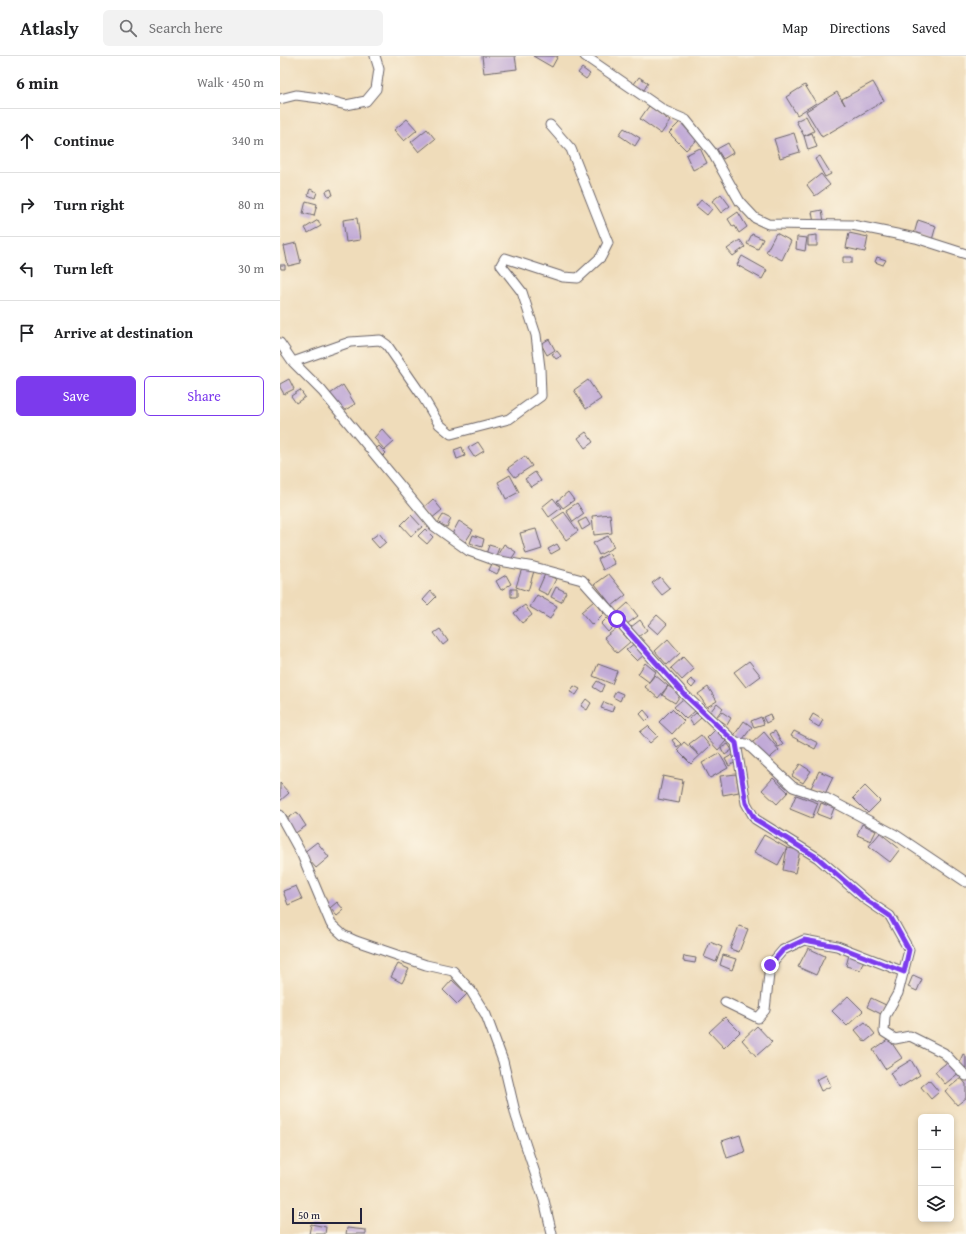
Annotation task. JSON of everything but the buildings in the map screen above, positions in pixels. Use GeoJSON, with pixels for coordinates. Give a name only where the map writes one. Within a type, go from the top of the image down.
{"type":"FeatureCollection","features":[{"type":"Feature","properties":{"kind":"street"},"geometry":{"type":"LineString","coordinates":[[280,99],[296,95],[319,98],[346,106],[366,101],[376,89],[379,69],[375,56]]}},
{"type":"Feature","properties":{"kind":"street"},"geometry":{"type":"LineString","coordinates":[[585,56],[665,111],[686,120],[712,152],[740,202],[755,218],[768,224],[852,225],[916,238],[966,254]]}},
{"type":"Feature","properties":{"kind":"street"},"geometry":{"type":"LineString","coordinates":[[293,362],[350,342],[380,340],[388,345],[439,424],[451,434],[509,419],[541,396],[540,368],[536,335],[522,292],[501,265],[505,258],[563,277],[578,278],[601,258],[608,243],[571,149],[550,125]]}},
{"type":"Feature","properties":{"kind":"street"},"geometry":{"type":"LineString","coordinates":[[280,343],[293,362],[322,391],[434,526],[470,552],[494,560],[534,567],[582,580],[685,695],[736,743],[746,803],[755,819],[818,858],[865,899],[890,916],[909,950],[898,993],[885,1016],[884,1032],[895,1039],[910,1036],[944,1053],[966,1076]]}},
{"type":"Feature","properties":{"kind":"street"},"geometry":{"type":"LineString","coordinates":[[736,743],[747,744],[793,787],[826,798],[896,835],[966,882]]}},
{"type":"Feature","properties":{"kind":"street"},"geometry":{"type":"LineString","coordinates":[[280,815],[302,855],[331,924],[342,935],[426,965],[453,971],[471,991],[486,1015],[503,1061],[516,1116],[544,1200],[552,1234]]}},
{"type":"Feature","properties":{"kind":"street"},"geometry":{"type":"LineString","coordinates":[[725,1002],[758,1018],[765,1010],[770,965],[783,950],[804,940],[837,946],[904,972]]}},
{"type":"Feature","properties":{"kind":"route"},"geometry":{"type":"LineString","coordinates":[[617,619],[685,695],[736,743],[746,803],[755,819],[801,846],[818,858],[865,899],[890,916],[909,950],[904,972],[837,946],[804,940],[783,950],[770,965]]}}]}
